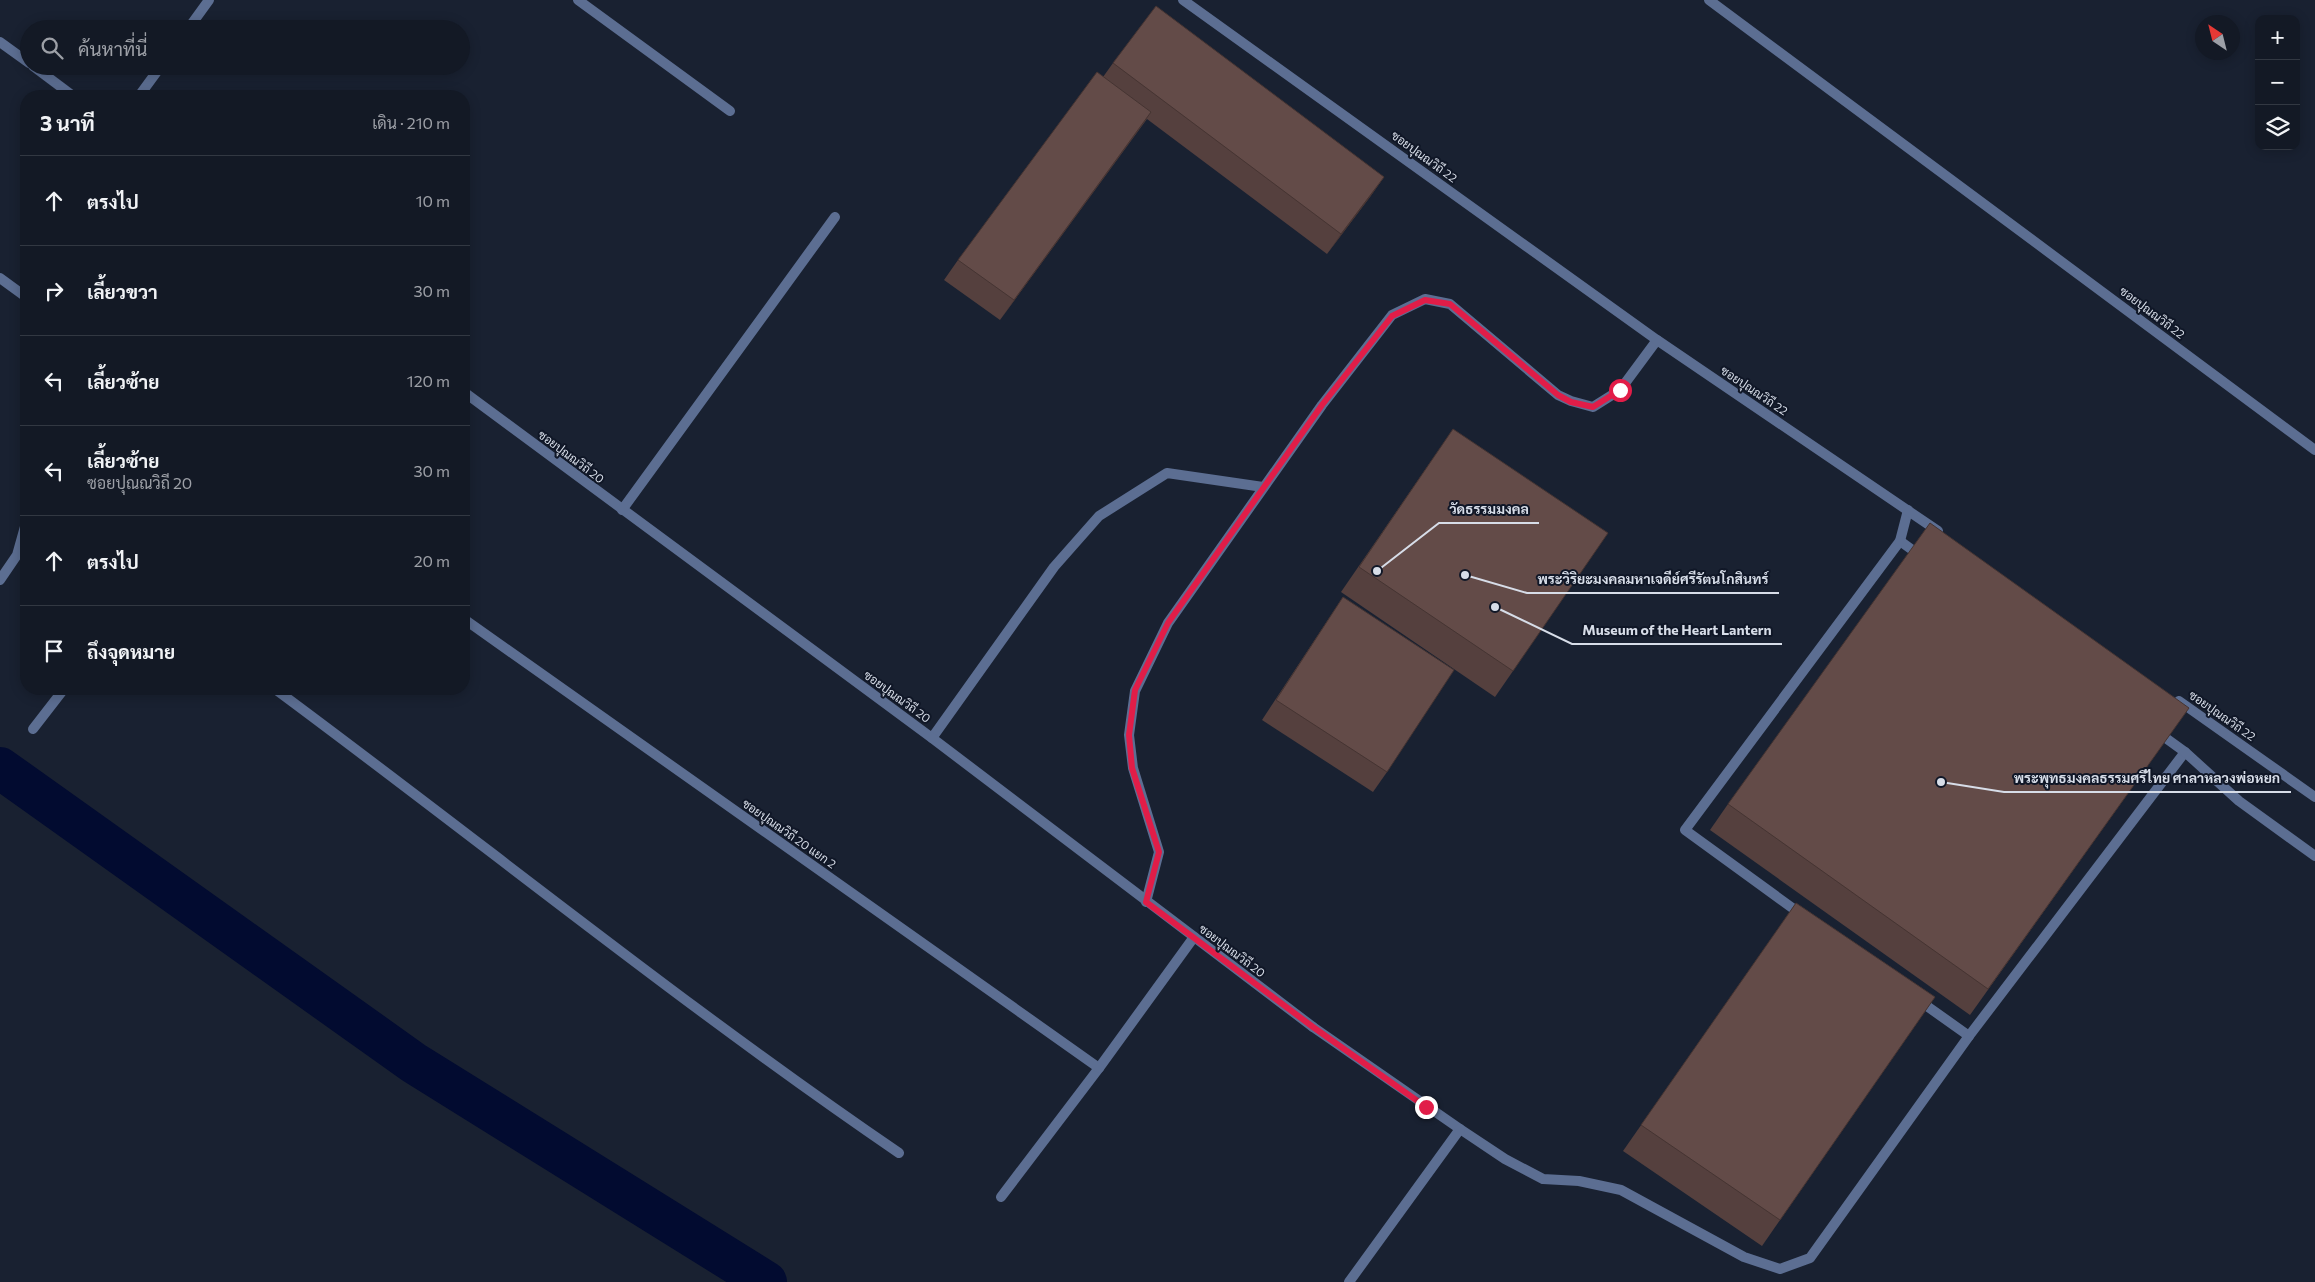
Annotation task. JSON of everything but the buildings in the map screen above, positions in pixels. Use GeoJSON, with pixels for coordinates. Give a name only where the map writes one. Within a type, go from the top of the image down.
{"type":"FeatureCollection","features":[{"type":"Feature","properties":{"kind":"street"},"geometry":{"type":"LineString","coordinates":[[195,20],[209,0]]}},
{"type":"Feature","properties":{"kind":"street"},"geometry":{"type":"LineString","coordinates":[[578,0],[730,111]]}},
{"type":"Feature","properties":{"kind":"street","name":"ซอยปุณณวิถี 22"},"geometry":{"type":"LineString","coordinates":[[1183,0],[1657,340],[1949,539]]}},
{"type":"Feature","properties":{"kind":"street","name":"ซอยปุณณวิถี 22"},"geometry":{"type":"LineString","coordinates":[[1709,0],[2315,450]]}},
{"type":"Feature","properties":{"kind":"street"},"geometry":{"type":"LineString","coordinates":[[0,42],[20,56]]}},
{"type":"Feature","properties":{"kind":"street"},"geometry":{"type":"LineString","coordinates":[[45,75],[65,90]]}},
{"type":"Feature","properties":{"kind":"street"},"geometry":{"type":"LineString","coordinates":[[143,90],[154,75]]}},
{"type":"Feature","properties":{"kind":"street"},"geometry":{"type":"LineString","coordinates":[[622,510],[835,217]]}},
{"type":"Feature","properties":{"kind":"street"},"geometry":{"type":"LineString","coordinates":[[0,278],[20,293]]}},
{"type":"Feature","properties":{"kind":"street"},"geometry":{"type":"LineString","coordinates":[[1146,902],[1159,852],[1132,768],[1129,735],[1135,690],[1168,623],[1322,405],[1392,316],[1425,300],[1450,304],[1558,395],[1571,402],[1593,407],[1620,390],[1657,340]]}},
{"type":"Feature","properties":{"kind":"street","name":"ซอยปุณณวิถี 20"},"geometry":{"type":"LineString","coordinates":[[470,396],[932,738],[1313,1027],[1505,1159],[1543,1179],[1579,1181],[1621,1190],[1744,1257],[1780,1269],[1810,1258],[1969,1036],[2185,752]]}},
{"type":"Feature","properties":{"kind":"street"},"geometry":{"type":"LineString","coordinates":[[932,738],[1054,567],[1099,516],[1167,474],[1264,487]]}},
{"type":"Feature","properties":{"kind":"street"},"geometry":{"type":"LineString","coordinates":[[1811,922],[1685,830],[1900,541],[1908,510]]}},
{"type":"Feature","properties":{"kind":"street"},"geometry":{"type":"LineString","coordinates":[[1900,541],[1932,565]]}},
{"type":"Feature","properties":{"kind":"street"},"geometry":{"type":"LineString","coordinates":[[0,580],[20,560]]}},
{"type":"Feature","properties":{"kind":"street","name":"ซอยปุณณวิถี 20 แยก 2"},"geometry":{"type":"LineString","coordinates":[[470,624],[1099,1068]]}},
{"type":"Feature","properties":{"kind":"street","name":"ซอยปุณณวิถี 22"},"geometry":{"type":"LineString","coordinates":[[2169,694],[2315,796]]}},
{"type":"Feature","properties":{"kind":"street"},"geometry":{"type":"LineString","coordinates":[[34,729],[60,695]]}},
{"type":"Feature","properties":{"kind":"street"},"geometry":{"type":"LineString","coordinates":[[283,695],[422,797],[641,968],[819,1098],[899,1153]]}},
{"type":"Feature","properties":{"kind":"street"},"geometry":{"type":"LineString","coordinates":[[2146,723],[2185,752],[2239,802],[2315,856]]}},
{"type":"Feature","properties":{"kind":"street"},"geometry":{"type":"LineString","coordinates":[[1002,1197],[1194,937]]}},
{"type":"Feature","properties":{"kind":"street"},"geometry":{"type":"LineString","coordinates":[[1906,990],[1969,1036]]}},
{"type":"Feature","properties":{"kind":"street"},"geometry":{"type":"LineString","coordinates":[[1349,1282],[1460,1129]]}},
{"type":"Feature","properties":{"kind":"waterway"},"geometry":{"type":"LineString","coordinates":[[0,768],[414,1063],[766,1282]]}},
{"type":"Feature","properties":{"kind":"place","name":"วัดธรรมมงคล"},"geometry":{"type":"Point","coordinates":[1377,571]}},
{"type":"Feature","properties":{"kind":"place","name":"พระวิริยะมงคลมหาเจดีย์ศรีรัตนโกสินทร์"},"geometry":{"type":"Point","coordinates":[1465,575]}},
{"type":"Feature","properties":{"kind":"place","name":"Museum of the Heart Lantern"},"geometry":{"type":"Point","coordinates":[1495,607]}},
{"type":"Feature","properties":{"kind":"place","name":"พระพุทธมงคลธรรมศรีไทย ศาลาหลวงพ่อหยก"},"geometry":{"type":"Point","coordinates":[1941,782]}},
{"type":"Feature","properties":{"kind":"route"},"geometry":{"type":"LineString","coordinates":[[1426,1107],[1313,1027],[1146,902],[1159,852],[1132,768],[1129,735],[1135,690],[1168,623],[1322,405],[1392,316],[1425,300],[1450,304],[1558,395],[1571,402],[1593,407],[1620,390]]}}]}
